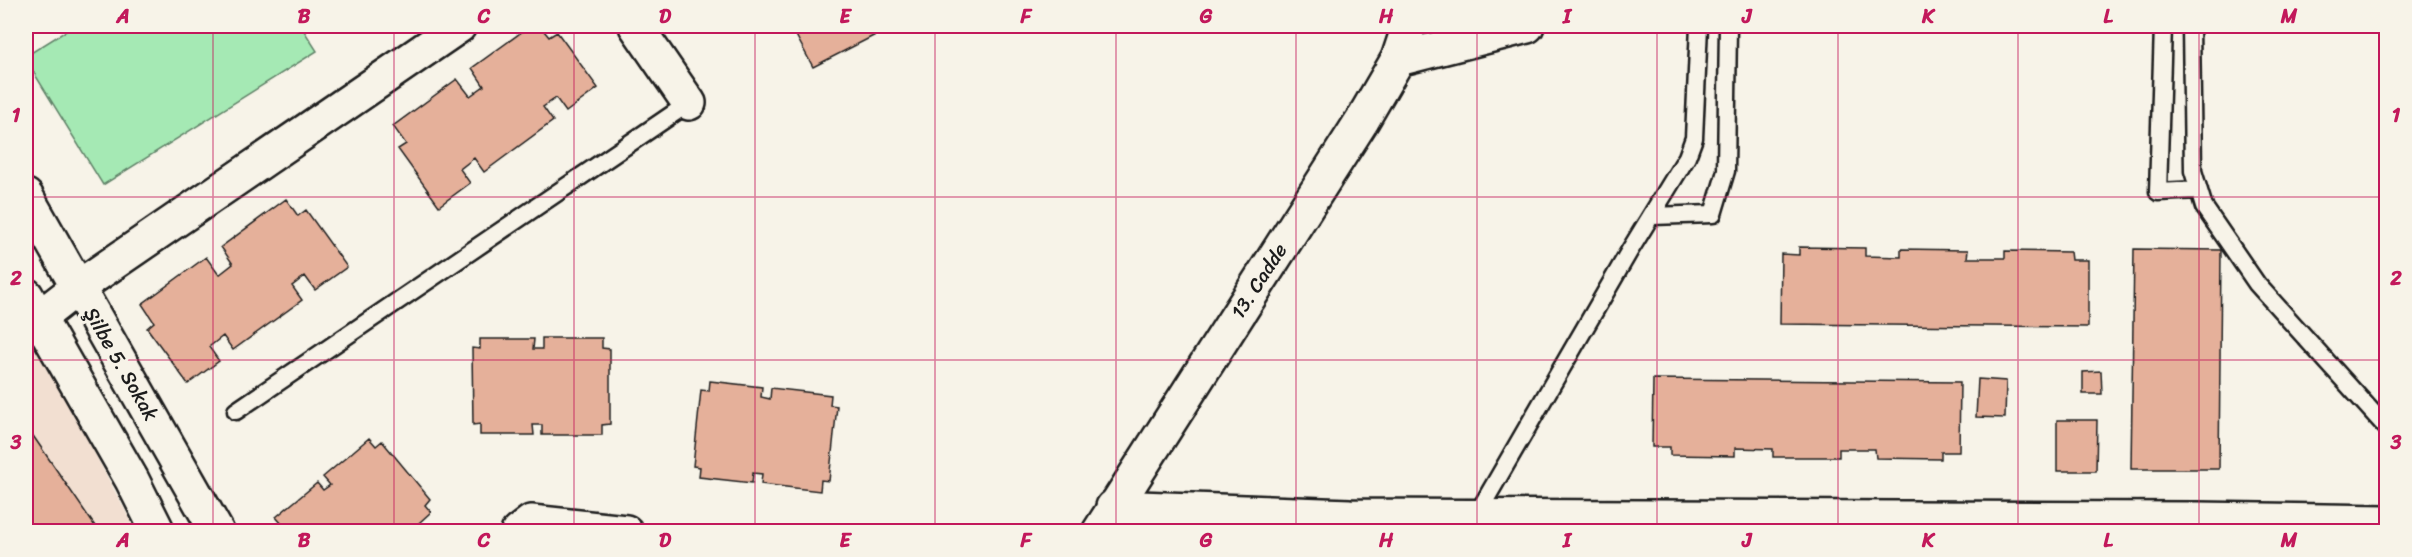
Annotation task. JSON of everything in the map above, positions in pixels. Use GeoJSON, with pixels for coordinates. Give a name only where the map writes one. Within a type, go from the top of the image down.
{"type":"FeatureCollection","features":[{"type":"Feature","properties":{"kind":"street"},"geometry":{"type":"LineString","coordinates":[[158,531],[132,480],[30,314],[77,288],[459,26]]}},
{"type":"Feature","properties":{"kind":"street"},"geometry":{"type":"LineString","coordinates":[[636,26],[689,103]]}},
{"type":"Feature","properties":{"kind":"street","name":"13. Cadde"},"geometry":{"type":"LineString","coordinates":[[1106,519],[1363,119],[1398,59],[1409,26]]}},
{"type":"Feature","properties":{"kind":"street"},"geometry":{"type":"LineString","coordinates":[[1398,59],[1527,26]]}},
{"type":"Feature","properties":{"kind":"street","name":"Şilbe 5. Sokak"},"geometry":{"type":"LineString","coordinates":[[26,196],[217,531]]}},
{"type":"Feature","properties":{"kind":"street"},"geometry":{"type":"LineString","coordinates":[[1106,519],[1476,516],[2296,526],[2386,522]]}},
{"type":"Feature","properties":{"kind":"street"},"geometry":{"type":"LineString","coordinates":[[518,531],[531,522],[626,531]]}},
{"type":"Feature","properties":{"kind":"lane"},"geometry":{"type":"LineString","coordinates":[[1476,516],[1687,158],[1694,138],[1699,26]]}},
{"type":"Feature","properties":{"kind":"lane"},"geometry":{"type":"LineString","coordinates":[[1652,216],[1713,214],[1726,171],[1728,26]]}},
{"type":"Feature","properties":{"kind":"lane"},"geometry":{"type":"LineString","coordinates":[[2163,26],[2158,192],[2199,190]]}},
{"type":"Feature","properties":{"kind":"lane"},"geometry":{"type":"LineString","coordinates":[[2191,26],[2193,171],[2204,207],[2257,284],[2386,427]]}},
{"type":"Feature","properties":{"kind":"lane"},"geometry":{"type":"LineString","coordinates":[[236,411],[689,103]]}},
{"type":"Feature","properties":{"kind":"path"},"geometry":{"type":"LineString","coordinates":[[2373,26],[2386,35]]}},
{"type":"Feature","properties":{"kind":"shaded area"},"geometry":{"type":"Polygon","coordinates":[[[37,345],[136,531],[26,531],[26,353],[37,345]]]}},
{"type":"Feature","properties":{"kind":"green space"},"geometry":{"type":"Polygon","coordinates":[[[74,26],[301,26],[317,51],[103,185],[26,60],[26,56],[74,26]]]}},
{"type":"Feature","properties":{"kind":"building"},"geometry":{"type":"Polygon","coordinates":[[[530,26],[540,26],[549,37],[557,32],[598,88],[566,112],[556,98],[543,107],[553,121],[484,172],[474,158],[460,169],[470,183],[439,206],[398,149],[406,144],[393,126],[457,79],[470,96],[484,86],[472,68],[530,26]]]}},
{"type":"Feature","properties":{"kind":"building"},"geometry":{"type":"Polygon","coordinates":[[[791,26],[893,26],[813,67],[791,26]]]}},
{"type":"Feature","properties":{"kind":"building"},"geometry":{"type":"Polygon","coordinates":[[[286,199],[298,216],[306,210],[347,267],[315,290],[305,276],[292,286],[302,300],[233,350],[223,336],[209,347],[219,361],[188,384],[147,328],[154,322],[142,304],[206,257],[219,275],[233,264],[221,247],[286,199]]]}},
{"type":"Feature","properties":{"kind":"building"},"geometry":{"type":"Polygon","coordinates":[[[1799,247],[1865,248],[1865,256],[1901,257],[1901,249],[1968,250],[1967,258],[2005,258],[2005,251],[2070,252],[2071,260],[2088,260],[2088,327],[1780,324],[1781,254],[1799,255],[1799,247]]]}},
{"type":"Feature","properties":{"kind":"building"},"geometry":{"type":"Polygon","coordinates":[[[2134,249],[2221,250],[2219,469],[2131,469],[2134,249]]]}},
{"type":"Feature","properties":{"kind":"building"},"geometry":{"type":"Polygon","coordinates":[[[542,338],[602,338],[602,348],[610,349],[610,424],[602,425],[602,435],[542,435],[542,425],[533,425],[534,435],[480,435],[480,424],[473,425],[472,348],[480,349],[480,339],[534,339],[533,349],[542,349],[542,338]]]}},
{"type":"Feature","properties":{"kind":"building"},"geometry":{"type":"Polygon","coordinates":[[[2101,371],[2102,394],[2083,394],[2083,372],[2101,371]]]}},
{"type":"Feature","properties":{"kind":"building"},"geometry":{"type":"Polygon","coordinates":[[[1653,379],[1960,382],[1959,452],[1941,452],[1941,459],[1876,458],[1875,449],[1839,449],[1839,457],[1773,457],[1773,449],[1735,448],[1735,456],[1670,455],[1670,447],[1652,447],[1653,379]]]}},
{"type":"Feature","properties":{"kind":"building"},"geometry":{"type":"Polygon","coordinates":[[[1978,379],[2006,381],[2005,418],[1976,417],[1978,379]]]}},
{"type":"Feature","properties":{"kind":"building"},"geometry":{"type":"Polygon","coordinates":[[[710,381],[762,387],[761,397],[770,399],[771,388],[831,395],[830,405],[837,406],[829,481],[821,480],[820,491],[761,484],[762,474],[753,473],[752,483],[699,477],[700,467],[693,466],[701,390],[709,391],[710,381]]]}},
{"type":"Feature","properties":{"kind":"building"},"geometry":{"type":"Polygon","coordinates":[[[2057,420],[2097,420],[2096,471],[2057,471],[2057,420]]]}},
{"type":"Feature","properties":{"kind":"building"},"geometry":{"type":"Polygon","coordinates":[[[27,427],[99,532],[26,532],[27,427]]]}},
{"type":"Feature","properties":{"kind":"building"},"geometry":{"type":"Polygon","coordinates":[[[369,438],[376,446],[382,441],[430,499],[425,505],[431,512],[409,532],[278,532],[282,524],[276,517],[317,483],[323,490],[330,485],[323,477],[369,438]]]}}]}
